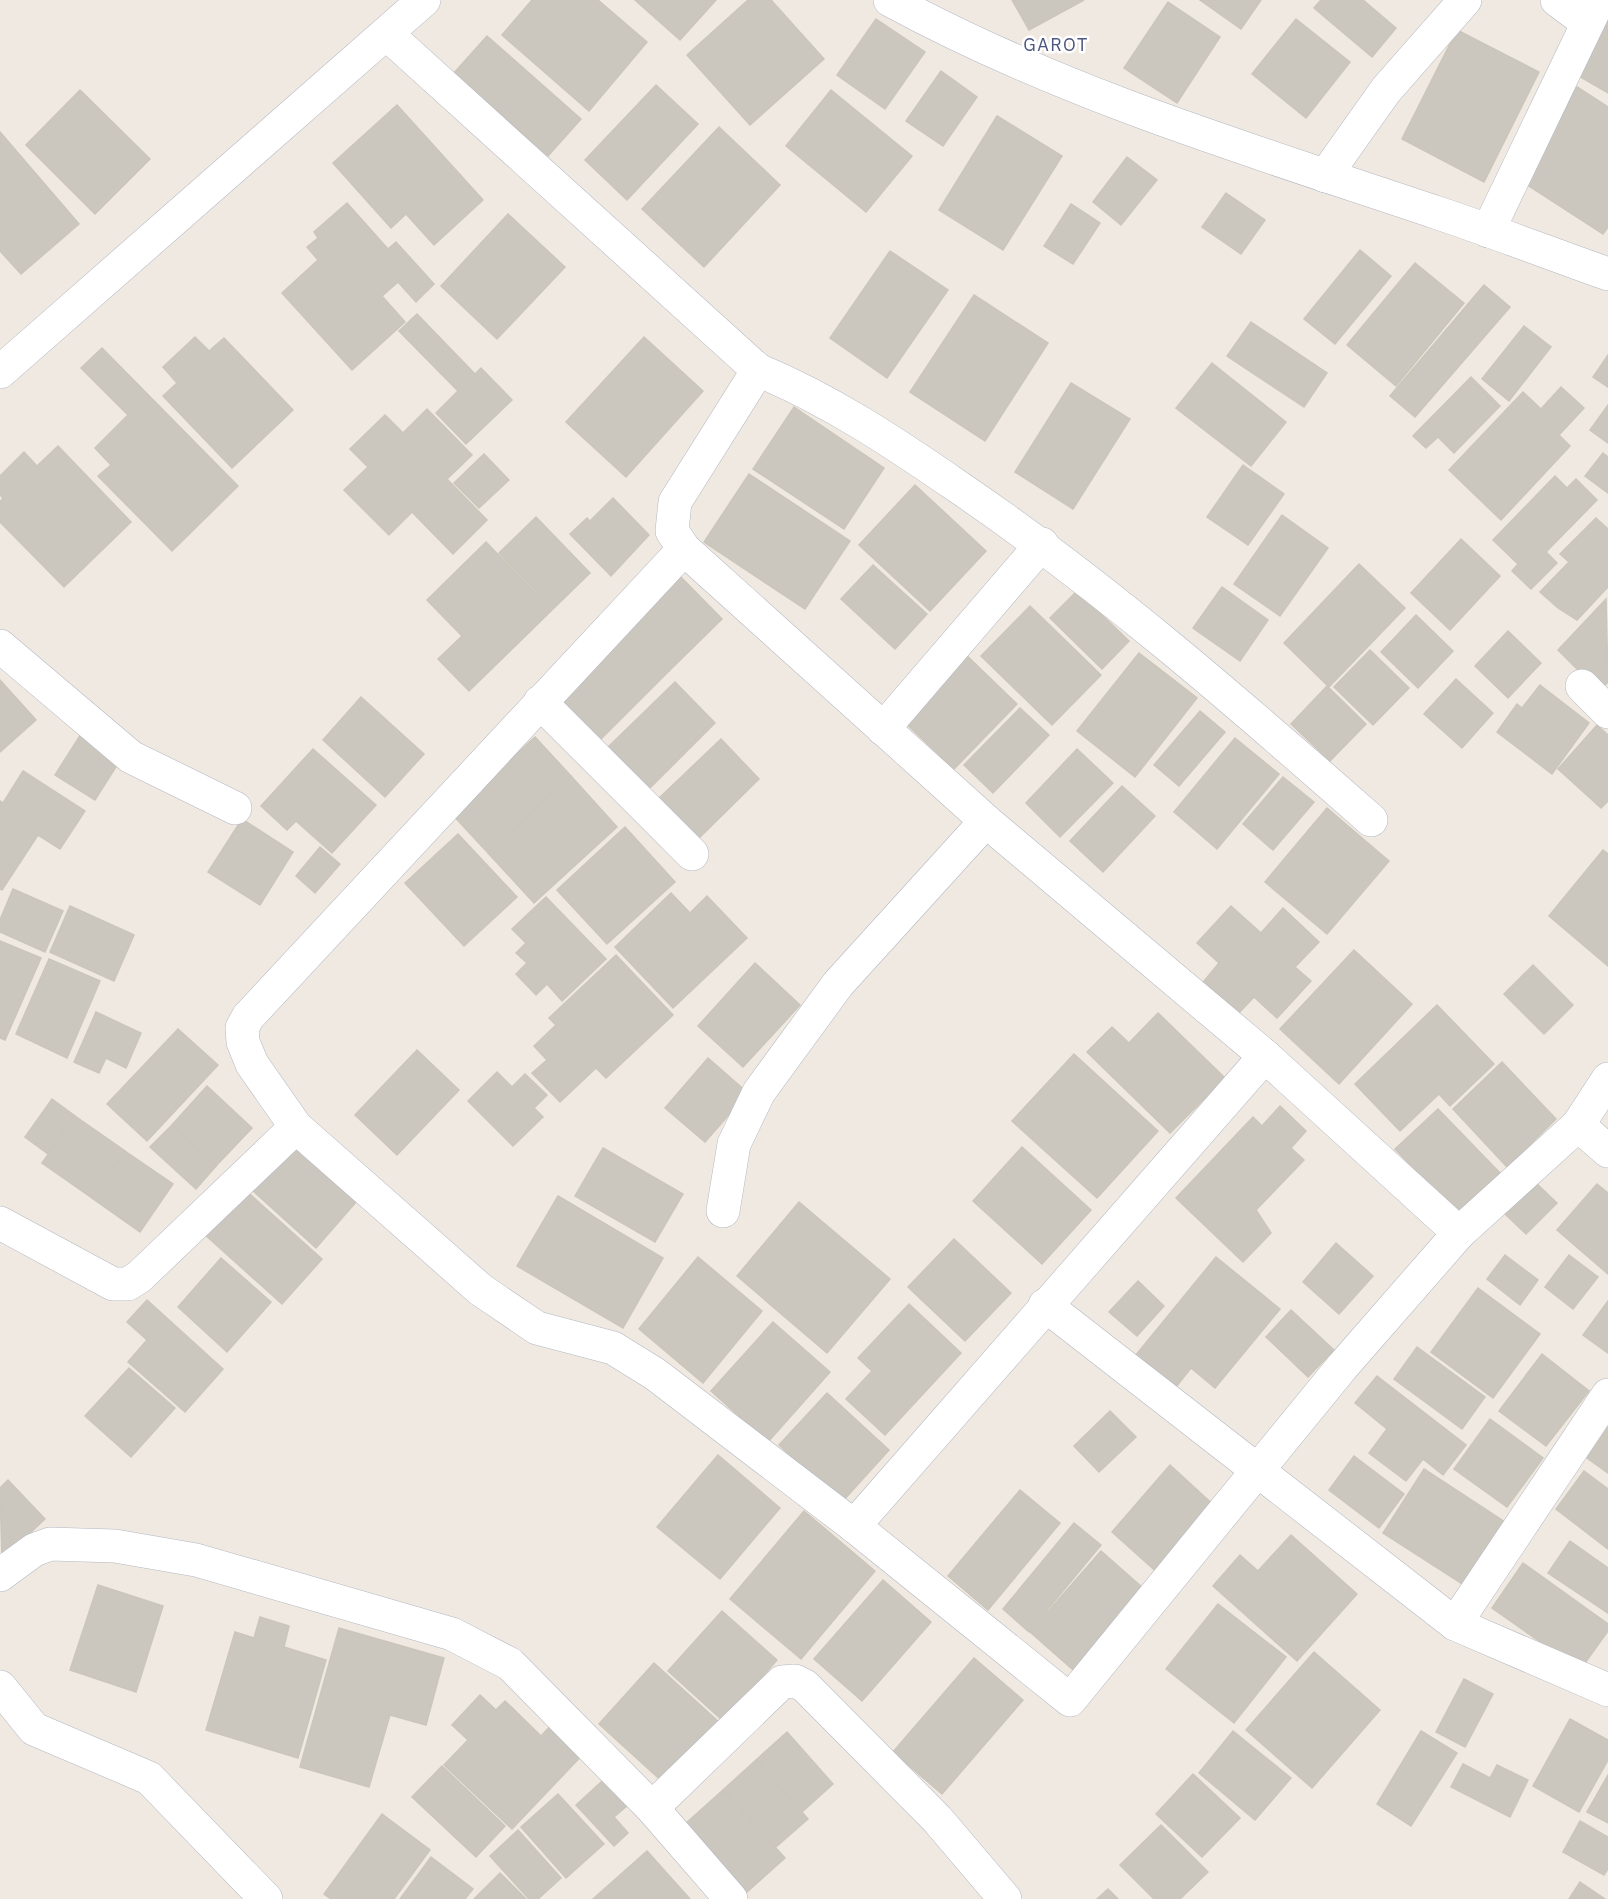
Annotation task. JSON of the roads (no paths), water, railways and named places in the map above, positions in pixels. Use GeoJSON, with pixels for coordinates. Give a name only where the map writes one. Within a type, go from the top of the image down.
{"type":"FeatureCollection","features":[{"type":"Feature","properties":{"kind":"street"},"geometry":{"type":"LineString","coordinates":[[0,372],[388,35],[424,0]]}},
{"type":"Feature","properties":{"kind":"street"},"geometry":{"type":"LineString","coordinates":[[890,0],[1051,78],[1177,127],[1488,231],[1608,274]]}},
{"type":"Feature","properties":{"kind":"street"},"geometry":{"type":"LineString","coordinates":[[1325,176],[1386,90],[1465,0]]}},
{"type":"Feature","properties":{"kind":"street"},"geometry":{"type":"LineString","coordinates":[[1488,231],[1593,12],[1557,0]]}},
{"type":"Feature","properties":{"kind":"street"},"geometry":{"type":"LineString","coordinates":[[388,35],[758,370],[832,405],[1042,544],[1259,722],[1371,820]]}},
{"type":"Feature","properties":{"kind":"street"},"geometry":{"type":"LineString","coordinates":[[758,370],[675,502],[672,531],[684,549],[986,820],[1265,1056],[1459,1233]]}},
{"type":"Feature","properties":{"kind":"street"},"geometry":{"type":"LineString","coordinates":[[883,729],[1042,544]]}},
{"type":"Feature","properties":{"kind":"street"},"geometry":{"type":"LineString","coordinates":[[684,549],[248,1017],[243,1035],[249,1059],[296,1127],[481,1290],[537,1328],[613,1348],[655,1374],[854,1526],[1070,1700],[1342,1367],[1459,1233],[1578,1125],[1608,1078]]}},
{"type":"Feature","properties":{"kind":"street"},"geometry":{"type":"LineString","coordinates":[[0,646],[131,757],[235,808]]}},
{"type":"Feature","properties":{"kind":"street"},"geometry":{"type":"LineString","coordinates":[[1582,686],[1608,712]]}},
{"type":"Feature","properties":{"kind":"street"},"geometry":{"type":"LineString","coordinates":[[540,702],[692,854]]}},
{"type":"Feature","properties":{"kind":"street"},"geometry":{"type":"LineString","coordinates":[[723,1211],[734,1144],[759,1092],[838,984],[986,820]]}},
{"type":"Feature","properties":{"kind":"street"},"geometry":{"type":"LineString","coordinates":[[854,1526],[1265,1056]]}},
{"type":"Feature","properties":{"kind":"street"},"geometry":{"type":"LineString","coordinates":[[1578,1125],[1608,1151]]}},
{"type":"Feature","properties":{"kind":"street"},"geometry":{"type":"LineString","coordinates":[[0,1223],[113,1284],[128,1284],[139,1277],[296,1127]]}},
{"type":"Feature","properties":{"kind":"street"},"geometry":{"type":"LineString","coordinates":[[1045,1305],[1455,1624],[1608,1690]]}},
{"type":"Feature","properties":{"kind":"street"},"geometry":{"type":"LineString","coordinates":[[1455,1624],[1608,1395]]}},
{"type":"Feature","properties":{"kind":"street"},"geometry":{"type":"LineString","coordinates":[[0,1575],[34,1550],[50,1544],[116,1546],[196,1560],[452,1634],[510,1664],[652,1808],[731,1899]]}},
{"type":"Feature","properties":{"kind":"street"},"geometry":{"type":"LineString","coordinates":[[652,1808],[782,1682],[795,1681],[805,1686],[937,1819],[1005,1899]]}},
{"type":"Feature","properties":{"kind":"street"},"geometry":{"type":"LineString","coordinates":[[0,1687],[34,1729],[149,1778],[266,1899]]}},
{"type":"Feature","properties":{"kind":"district","name":"GAROT"},"geometry":{"type":"Point","coordinates":[1056,45]}}]}
